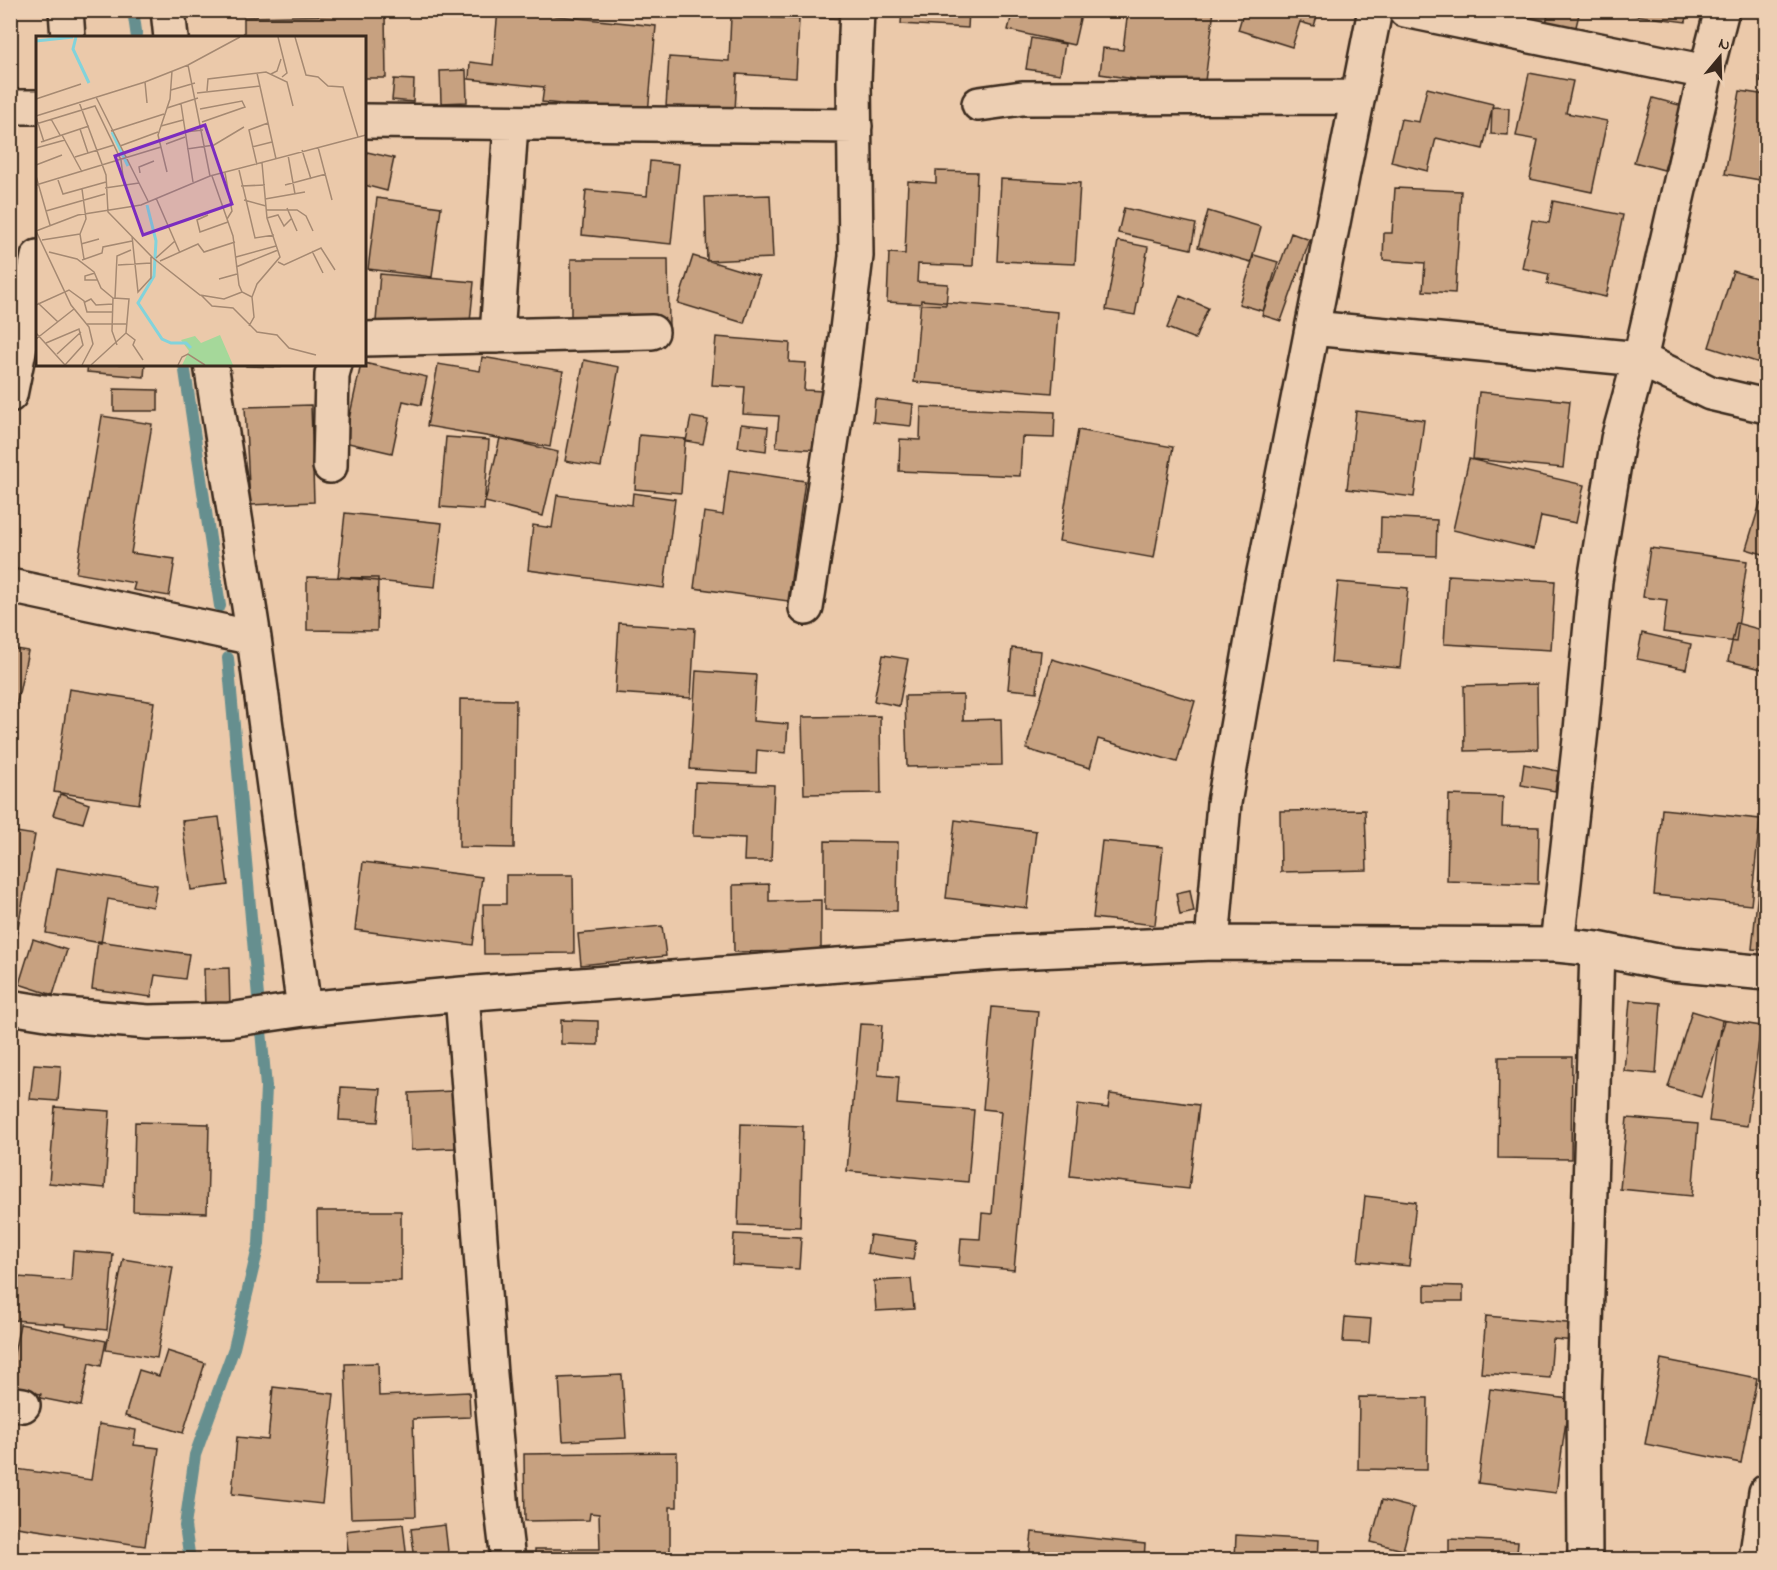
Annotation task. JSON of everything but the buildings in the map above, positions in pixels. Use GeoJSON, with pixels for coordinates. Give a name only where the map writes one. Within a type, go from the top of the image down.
{"type":"FeatureCollection","features":[{"type":"Feature","properties":{"kind":"street"},"geometry":{"type":"LineString","coordinates":[[66,10],[68,36]]}},
{"type":"Feature","properties":{"kind":"street"},"geometry":{"type":"LineString","coordinates":[[168,10],[171,36]]}},
{"type":"Feature","properties":{"kind":"street"},"geometry":{"type":"LineString","coordinates":[[806,608],[842,379],[856,256],[854,71],[857,10]]}},
{"type":"Feature","properties":{"kind":"street"},"geometry":{"type":"LineString","coordinates":[[1212,943],[1224,803],[1261,587],[1375,10]]}},
{"type":"Feature","properties":{"kind":"street"},"geometry":{"type":"LineString","coordinates":[[1405,10],[1706,72]]}},
{"type":"Feature","properties":{"kind":"street"},"geometry":{"type":"LineString","coordinates":[[1557,945],[1595,581],[1618,440],[1640,359],[1722,10]]}},
{"type":"Feature","properties":{"kind":"street"},"geometry":{"type":"LineString","coordinates":[[979,104],[1022,98],[1357,97]]}},
{"type":"Feature","properties":{"kind":"street"},"geometry":{"type":"LineString","coordinates":[[10,107],[36,107]]}},
{"type":"Feature","properties":{"kind":"street"},"geometry":{"type":"LineString","coordinates":[[366,121],[855,126]]}},
{"type":"Feature","properties":{"kind":"street"},"geometry":{"type":"LineString","coordinates":[[497,336],[511,124]]}},
{"type":"Feature","properties":{"kind":"street"},"geometry":{"type":"LineString","coordinates":[[10,395],[36,267]]}},
{"type":"Feature","properties":{"kind":"street"},"geometry":{"type":"LineString","coordinates":[[1312,328],[1640,359],[1710,393],[1767,406]]}},
{"type":"Feature","properties":{"kind":"street"},"geometry":{"type":"LineString","coordinates":[[366,339],[652,332]]}},
{"type":"Feature","properties":{"kind":"street"},"geometry":{"type":"LineString","coordinates":[[211,366],[254,638],[302,1010]]}},
{"type":"Feature","properties":{"kind":"street"},"geometry":{"type":"LineString","coordinates":[[330,466],[332,375],[334,366]]}},
{"type":"Feature","properties":{"kind":"street"},"geometry":{"type":"LineString","coordinates":[[10,586],[254,638]]}},
{"type":"Feature","properties":{"kind":"street"},"geometry":{"type":"LineString","coordinates":[[10,1007],[53,1014],[148,1022],[229,1020],[302,1010],[462,994],[994,953],[1212,943],[1557,945],[1597,949],[1671,964],[1767,973]]}},
{"type":"Feature","properties":{"kind":"street"},"geometry":{"type":"LineString","coordinates":[[1585,1560],[1584,1394],[1597,949]]}},
{"type":"Feature","properties":{"kind":"street"},"geometry":{"type":"LineString","coordinates":[[462,994],[490,1374],[508,1560]]}},
{"type":"Feature","properties":{"kind":"street"},"geometry":{"type":"LineString","coordinates":[[1756,1560],[1767,1492]]}},
{"type":"Feature","properties":{"kind":"waterway"},"geometry":{"type":"LineString","coordinates":[[133,10],[137,36]]}},
{"type":"Feature","properties":{"kind":"waterway"},"geometry":{"type":"LineString","coordinates":[[184,366],[220,606]]}},
{"type":"Feature","properties":{"kind":"waterway"},"geometry":{"type":"LineString","coordinates":[[190,1560],[185,1526],[195,1455],[234,1348],[259,1244],[266,1087],[228,658]]}}]}
